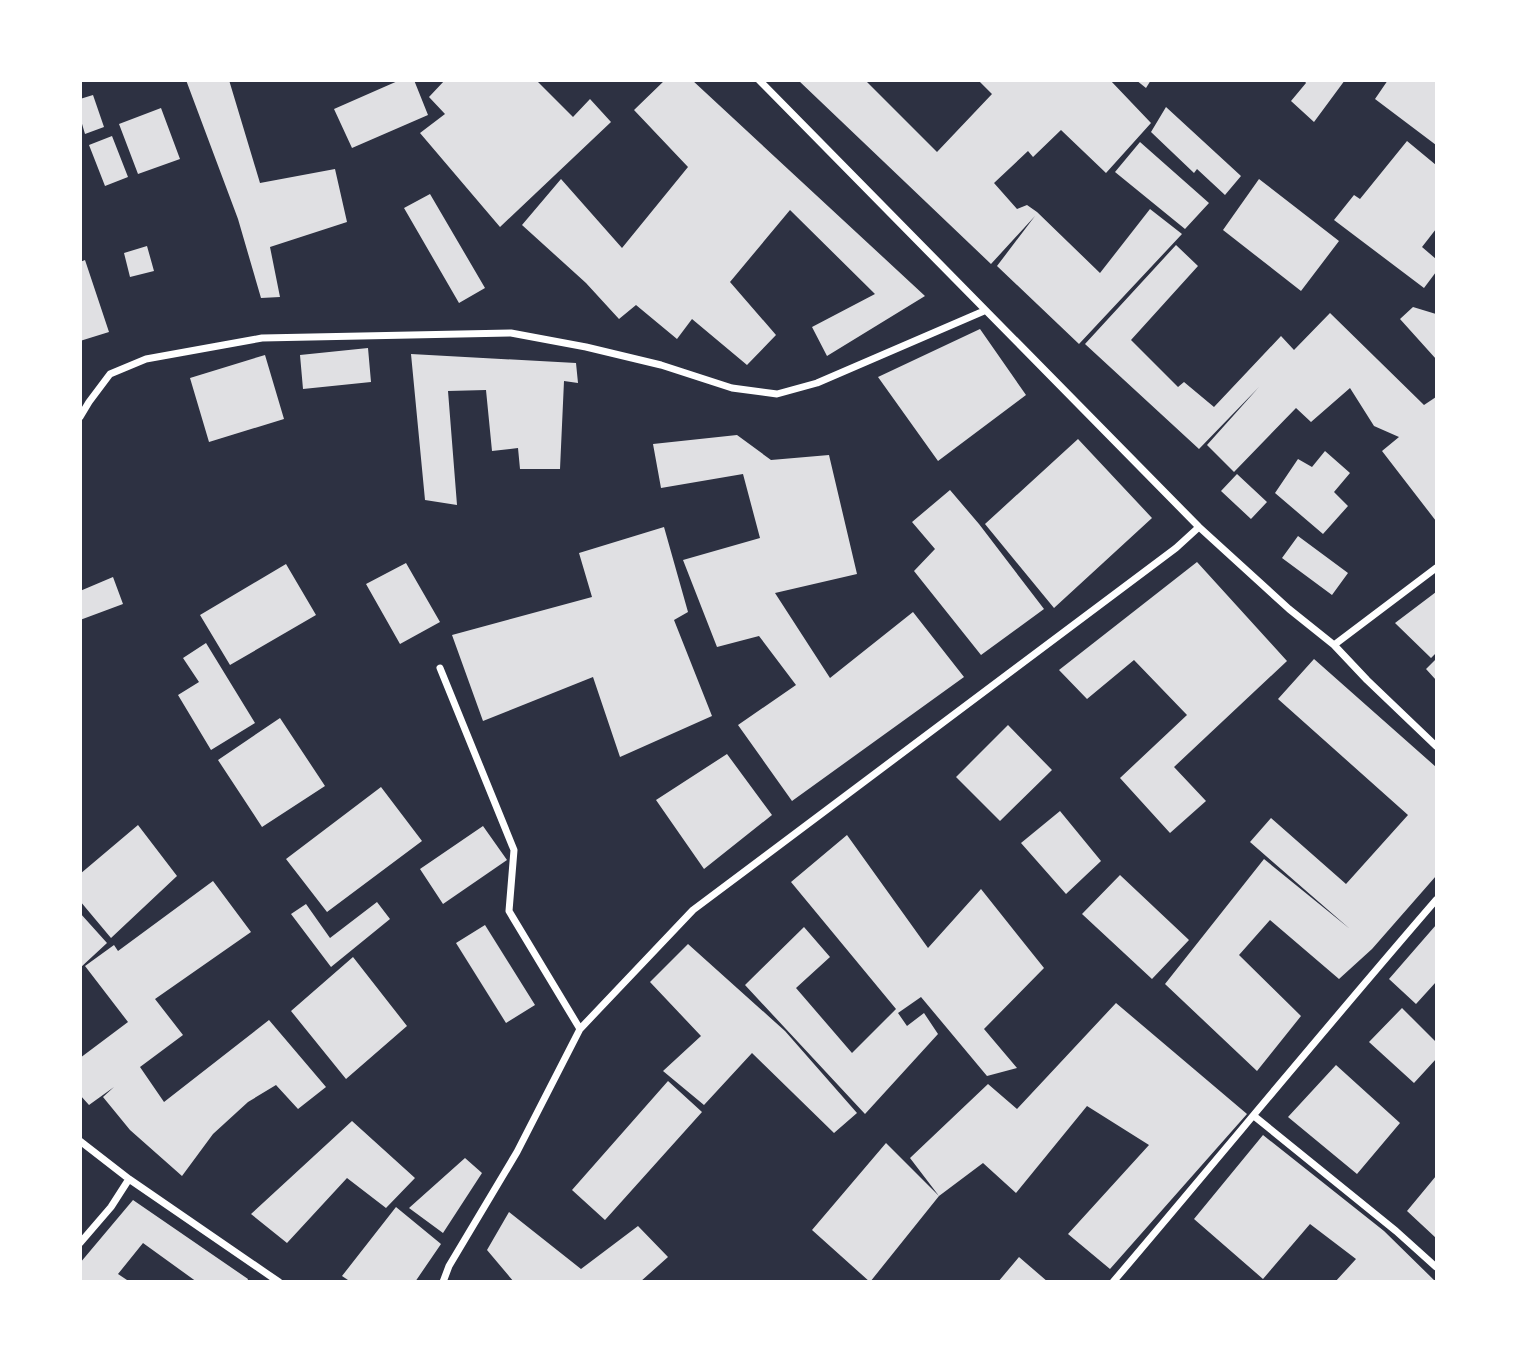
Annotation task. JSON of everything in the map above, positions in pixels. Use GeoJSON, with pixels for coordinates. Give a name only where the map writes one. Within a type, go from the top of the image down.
{"type":"FeatureCollection","features":[{"type":"Feature","properties":{"kind":"street"},"geometry":{"type":"LineString","coordinates":[[759,80],[1199,527],[1289,609],[1334,645],[1437,746]]}},
{"type":"Feature","properties":{"kind":"street"},"geometry":{"type":"LineString","coordinates":[[80,417],[110,374],[146,359],[262,338],[510,334],[586,347],[661,365],[732,387],[777,394],[817,383],[984,311]]}},
{"type":"Feature","properties":{"kind":"street"},"geometry":{"type":"LineString","coordinates":[[80,398],[89,402]]}},
{"type":"Feature","properties":{"kind":"street"},"geometry":{"type":"LineString","coordinates":[[443,1282],[449,1266],[517,1152],[580,1029],[693,910],[1176,548],[1199,527]]}},
{"type":"Feature","properties":{"kind":"street"},"geometry":{"type":"LineString","coordinates":[[1334,645],[1437,568]]}},
{"type":"Feature","properties":{"kind":"street"},"geometry":{"type":"LineString","coordinates":[[440,668],[514,850],[509,911],[580,1029]]}},
{"type":"Feature","properties":{"kind":"street"},"geometry":{"type":"LineString","coordinates":[[1113,1282],[1437,900]]}},
{"type":"Feature","properties":{"kind":"street"},"geometry":{"type":"LineString","coordinates":[[1254,1116],[1437,1267]]}},
{"type":"Feature","properties":{"kind":"street"},"geometry":{"type":"LineString","coordinates":[[80,1141],[129,1179],[279,1282]]}},
{"type":"Feature","properties":{"kind":"street"},"geometry":{"type":"LineString","coordinates":[[80,1243],[111,1207],[129,1179]]}},
{"type":"Feature","properties":{"kind":"building"},"geometry":{"type":"Polygon","coordinates":[[[186,80],[229,80],[260,183],[335,169],[347,222],[270,247],[280,297],[261,298],[238,219],[186,80]]]}},
{"type":"Feature","properties":{"kind":"building"},"geometry":{"type":"Polygon","coordinates":[[[400,80],[414,80],[428,115],[352,148],[334,109],[400,80]]]}},
{"type":"Feature","properties":{"kind":"building"},"geometry":{"type":"Polygon","coordinates":[[[445,80],[536,80],[573,117],[590,99],[611,122],[500,227],[420,133],[445,114],[429,97],[445,80]]]}},
{"type":"Feature","properties":{"kind":"building"},"geometry":{"type":"Polygon","coordinates":[[[665,80],[692,80],[925,296],[827,356],[812,327],[875,294],[790,210],[730,282],[776,335],[747,365],[692,319],[677,339],[636,305],[619,319],[586,283],[522,225],[561,179],[622,248],[688,167],[634,110],[665,80]]]}},
{"type":"Feature","properties":{"kind":"building"},"geometry":{"type":"Polygon","coordinates":[[[798,80],[865,80],[937,152],[992,94],[978,80],[1110,80],[1151,123],[1106,173],[1061,130],[1033,157],[1028,151],[994,183],[1017,209],[1027,205],[1037,212],[1100,273],[1150,209],[1182,234],[1079,344],[997,266],[1035,216],[991,264],[798,80]]]}},
{"type":"Feature","properties":{"kind":"building"},"geometry":{"type":"Polygon","coordinates":[[[1136,80],[1151,80],[1146,88],[1136,80]]]}},
{"type":"Feature","properties":{"kind":"building"},"geometry":{"type":"Polygon","coordinates":[[[1304,80],[1345,80],[1314,122],[1291,101],[1306,83],[1304,80]]]}},
{"type":"Feature","properties":{"kind":"building"},"geometry":{"type":"Polygon","coordinates":[[[1388,80],[1436,80],[1436,145],[1375,99],[1388,80]]]}},
{"type":"Feature","properties":{"kind":"building"},"geometry":{"type":"Polygon","coordinates":[[[93,95],[104,127],[85,134],[80,117],[80,99],[93,95]]]}},
{"type":"Feature","properties":{"kind":"building"},"geometry":{"type":"Polygon","coordinates":[[[1166,107],[1241,176],[1225,195],[1197,169],[1194,173],[1151,132],[1166,107]]]}},
{"type":"Feature","properties":{"kind":"building"},"geometry":{"type":"Polygon","coordinates":[[[161,108],[180,159],[138,174],[119,124],[161,108]]]}},
{"type":"Feature","properties":{"kind":"building"},"geometry":{"type":"Polygon","coordinates":[[[112,136],[128,177],[105,186],[89,145],[112,136]]]}},
{"type":"Feature","properties":{"kind":"building"},"geometry":{"type":"Polygon","coordinates":[[[1407,141],[1436,165],[1436,229],[1422,247],[1436,259],[1436,272],[1424,288],[1334,220],[1354,195],[1360,199],[1407,141]]]}},
{"type":"Feature","properties":{"kind":"building"},"geometry":{"type":"Polygon","coordinates":[[[1140,142],[1209,203],[1185,229],[1115,172],[1140,142]]]}},
{"type":"Feature","properties":{"kind":"building"},"geometry":{"type":"Polygon","coordinates":[[[1259,179],[1339,241],[1301,291],[1223,230],[1259,179]]]}},
{"type":"Feature","properties":{"kind":"building"},"geometry":{"type":"Polygon","coordinates":[[[430,194],[485,288],[459,303],[404,208],[430,194]]]}},
{"type":"Feature","properties":{"kind":"building"},"geometry":{"type":"Polygon","coordinates":[[[1176,245],[1198,266],[1131,340],[1178,387],[1184,382],[1214,407],[1281,336],[1294,350],[1330,313],[1424,405],[1436,397],[1436,521],[1382,451],[1399,437],[1374,426],[1350,388],[1311,422],[1296,408],[1234,472],[1207,445],[1259,387],[1199,449],[1085,344],[1176,245]]]}},
{"type":"Feature","properties":{"kind":"building"},"geometry":{"type":"Polygon","coordinates":[[[147,246],[154,271],[130,277],[124,253],[147,246]]]}},
{"type":"Feature","properties":{"kind":"building"},"geometry":{"type":"Polygon","coordinates":[[[85,260],[109,332],[80,341],[80,262],[85,260]]]}},
{"type":"Feature","properties":{"kind":"building"},"geometry":{"type":"Polygon","coordinates":[[[1413,307],[1436,314],[1436,359],[1400,319],[1413,307]]]}},
{"type":"Feature","properties":{"kind":"building"},"geometry":{"type":"Polygon","coordinates":[[[980,329],[1026,395],[938,461],[878,377],[980,329]]]}},
{"type":"Feature","properties":{"kind":"building"},"geometry":{"type":"Polygon","coordinates":[[[368,348],[371,382],[303,389],[300,355],[368,348]]]}},
{"type":"Feature","properties":{"kind":"building"},"geometry":{"type":"Polygon","coordinates":[[[411,354],[576,363],[578,383],[564,381],[560,469],[520,469],[518,448],[492,451],[486,390],[448,391],[457,505],[425,500],[411,354]]]}},
{"type":"Feature","properties":{"kind":"building"},"geometry":{"type":"Polygon","coordinates":[[[265,355],[284,419],[209,442],[190,378],[265,355]]]}},
{"type":"Feature","properties":{"kind":"building"},"geometry":{"type":"Polygon","coordinates":[[[737,435],[771,460],[829,455],[857,574],[775,593],[830,678],[913,612],[964,677],[792,801],[738,725],[796,685],[759,636],[717,647],[683,560],[760,538],[743,474],[661,488],[653,444],[737,435]]]}},
{"type":"Feature","properties":{"kind":"building"},"geometry":{"type":"Polygon","coordinates":[[[1078,439],[1152,518],[1054,608],[985,524],[1078,439]]]}},
{"type":"Feature","properties":{"kind":"building"},"geometry":{"type":"Polygon","coordinates":[[[1325,451],[1350,473],[1334,492],[1348,506],[1323,534],[1275,493],[1298,459],[1312,467],[1325,451]]]}},
{"type":"Feature","properties":{"kind":"building"},"geometry":{"type":"Polygon","coordinates":[[[1237,474],[1267,502],[1251,519],[1221,491],[1237,474]]]}},
{"type":"Feature","properties":{"kind":"building"},"geometry":{"type":"Polygon","coordinates":[[[950,490],[1044,609],[981,655],[914,571],[935,549],[912,522],[950,490]]]}},
{"type":"Feature","properties":{"kind":"building"},"geometry":{"type":"Polygon","coordinates":[[[664,527],[688,612],[674,620],[712,716],[620,757],[593,677],[483,721],[452,635],[592,597],[579,553],[664,527]]]}},
{"type":"Feature","properties":{"kind":"building"},"geometry":{"type":"Polygon","coordinates":[[[1298,536],[1348,573],[1332,595],[1282,558],[1298,536]]]}},
{"type":"Feature","properties":{"kind":"building"},"geometry":{"type":"Polygon","coordinates":[[[1197,562],[1287,661],[1174,767],[1206,801],[1170,833],[1120,778],[1187,715],[1134,660],[1087,699],[1059,670],[1197,562]]]}},
{"type":"Feature","properties":{"kind":"building"},"geometry":{"type":"Polygon","coordinates":[[[406,563],[440,622],[400,644],[366,584],[406,563]]]}},
{"type":"Feature","properties":{"kind":"building"},"geometry":{"type":"Polygon","coordinates":[[[286,564],[316,615],[230,665],[200,615],[286,564]]]}},
{"type":"Feature","properties":{"kind":"building"},"geometry":{"type":"Polygon","coordinates":[[[113,577],[123,604],[80,620],[80,591],[113,577]]]}},
{"type":"Feature","properties":{"kind":"building"},"geometry":{"type":"Polygon","coordinates":[[[1436,592],[1436,653],[1431,658],[1395,623],[1436,592]]]}},
{"type":"Feature","properties":{"kind":"building"},"geometry":{"type":"Polygon","coordinates":[[[206,643],[255,723],[211,750],[178,695],[199,682],[183,658],[206,643]]]}},
{"type":"Feature","properties":{"kind":"building"},"geometry":{"type":"Polygon","coordinates":[[[1314,659],[1436,767],[1436,876],[1372,949],[1339,979],[1270,920],[1239,955],[1301,1016],[1257,1071],[1165,984],[1264,859],[1350,929],[1250,842],[1271,818],[1346,884],[1408,815],[1278,699],[1314,659]]]}},
{"type":"Feature","properties":{"kind":"building"},"geometry":{"type":"Polygon","coordinates":[[[1436,659],[1436,680],[1426,669],[1436,659]]]}},
{"type":"Feature","properties":{"kind":"building"},"geometry":{"type":"Polygon","coordinates":[[[280,718],[325,786],[262,827],[218,760],[280,718]]]}},
{"type":"Feature","properties":{"kind":"building"},"geometry":{"type":"Polygon","coordinates":[[[1008,725],[1052,770],[1000,821],[956,777],[1008,725]]]}},
{"type":"Feature","properties":{"kind":"building"},"geometry":{"type":"Polygon","coordinates":[[[727,754],[772,815],[704,869],[656,800],[727,754]]]}},
{"type":"Feature","properties":{"kind":"building"},"geometry":{"type":"Polygon","coordinates":[[[381,787],[422,841],[327,912],[286,859],[381,787]]]}},
{"type":"Feature","properties":{"kind":"building"},"geometry":{"type":"Polygon","coordinates":[[[1060,811],[1101,861],[1066,894],[1021,843],[1060,811]]]}},
{"type":"Feature","properties":{"kind":"building"},"geometry":{"type":"Polygon","coordinates":[[[138,825],[177,876],[111,938],[80,901],[80,874],[138,825]]]}},
{"type":"Feature","properties":{"kind":"building"},"geometry":{"type":"Polygon","coordinates":[[[483,826],[507,860],[443,904],[420,869],[483,826]]]}},
{"type":"Feature","properties":{"kind":"building"},"geometry":{"type":"Polygon","coordinates":[[[847,835],[928,948],[981,889],[1044,968],[984,1029],[1017,1068],[987,1076],[921,997],[898,1013],[907,1026],[924,1013],[938,1034],[865,1114],[745,985],[804,927],[830,957],[796,988],[852,1053],[896,1009],[791,882],[847,835]]]}},
{"type":"Feature","properties":{"kind":"building"},"geometry":{"type":"Polygon","coordinates":[[[1120,875],[1189,940],[1152,979],[1082,914],[1120,875]]]}},
{"type":"Feature","properties":{"kind":"building"},"geometry":{"type":"Polygon","coordinates":[[[213,881],[251,932],[155,999],[183,1035],[140,1067],[164,1102],[269,1020],[326,1087],[298,1109],[276,1085],[248,1102],[213,1134],[182,1176],[130,1130],[103,1097],[114,1087],[89,1105],[80,1095],[80,1058],[128,1022],[85,966],[114,945],[118,951],[213,881]]]}},
{"type":"Feature","properties":{"kind":"building"},"geometry":{"type":"Polygon","coordinates":[[[377,902],[390,919],[331,967],[291,914],[306,904],[330,938],[377,902]]]}},
{"type":"Feature","properties":{"kind":"building"},"geometry":{"type":"Polygon","coordinates":[[[80,913],[107,943],[80,968],[80,913]]]}},
{"type":"Feature","properties":{"kind":"building"},"geometry":{"type":"Polygon","coordinates":[[[485,925],[535,1005],[506,1023],[456,943],[485,925]]]}},
{"type":"Feature","properties":{"kind":"building"},"geometry":{"type":"Polygon","coordinates":[[[1436,925],[1436,982],[1416,1004],[1389,979],[1436,925]]]}},
{"type":"Feature","properties":{"kind":"building"},"geometry":{"type":"Polygon","coordinates":[[[688,944],[785,1031],[857,1113],[834,1133],[752,1053],[704,1105],[663,1071],[701,1036],[650,982],[688,944]]]}},
{"type":"Feature","properties":{"kind":"building"},"geometry":{"type":"Polygon","coordinates":[[[353,957],[407,1026],[346,1079],[291,1011],[353,957]]]}},
{"type":"Feature","properties":{"kind":"building"},"geometry":{"type":"Polygon","coordinates":[[[1116,1003],[1247,1114],[1110,1269],[1068,1234],[1149,1145],[1087,1106],[1016,1193],[983,1163],[939,1196],[910,1158],[988,1084],[1017,1109],[1116,1003]]]}},
{"type":"Feature","properties":{"kind":"building"},"geometry":{"type":"Polygon","coordinates":[[[1402,1008],[1436,1042],[1436,1059],[1414,1083],[1369,1042],[1402,1008]]]}},
{"type":"Feature","properties":{"kind":"building"},"geometry":{"type":"Polygon","coordinates":[[[1336,1065],[1400,1123],[1357,1174],[1288,1117],[1336,1065]]]}},
{"type":"Feature","properties":{"kind":"building"},"geometry":{"type":"Polygon","coordinates":[[[668,1081],[702,1112],[605,1220],[572,1190],[668,1081]]]}},
{"type":"Feature","properties":{"kind":"building"},"geometry":{"type":"Polygon","coordinates":[[[352,1121],[415,1178],[386,1208],[347,1178],[287,1243],[251,1214],[352,1121]]]}},
{"type":"Feature","properties":{"kind":"building"},"geometry":{"type":"Polygon","coordinates":[[[1263,1135],[1384,1231],[1436,1282],[1335,1282],[1356,1259],[1310,1224],[1263,1279],[1194,1219],[1263,1135]]]}},
{"type":"Feature","properties":{"kind":"building"},"geometry":{"type":"Polygon","coordinates":[[[886,1143],[939,1196],[870,1282],[812,1230],[886,1143]]]}},
{"type":"Feature","properties":{"kind":"building"},"geometry":{"type":"Polygon","coordinates":[[[465,1158],[482,1173],[443,1233],[409,1208],[465,1158]]]}},
{"type":"Feature","properties":{"kind":"building"},"geometry":{"type":"Polygon","coordinates":[[[1436,1176],[1436,1238],[1407,1211],[1436,1176]]]}},
{"type":"Feature","properties":{"kind":"building"},"geometry":{"type":"Polygon","coordinates":[[[133,1200],[248,1279],[247,1282],[197,1282],[143,1243],[118,1274],[130,1282],[80,1282],[80,1263],[133,1200]]]}},
{"type":"Feature","properties":{"kind":"building"},"geometry":{"type":"Polygon","coordinates":[[[396,1207],[441,1244],[415,1282],[351,1282],[342,1276],[396,1207]]]}},
{"type":"Feature","properties":{"kind":"building"},"geometry":{"type":"Polygon","coordinates":[[[509,1212],[581,1269],[638,1226],[668,1257],[640,1282],[514,1282],[487,1250],[509,1212]]]}},
{"type":"Feature","properties":{"kind":"building"},"geometry":{"type":"Polygon","coordinates":[[[1019,1257],[1048,1282],[998,1282],[1019,1257]]]}}]}
